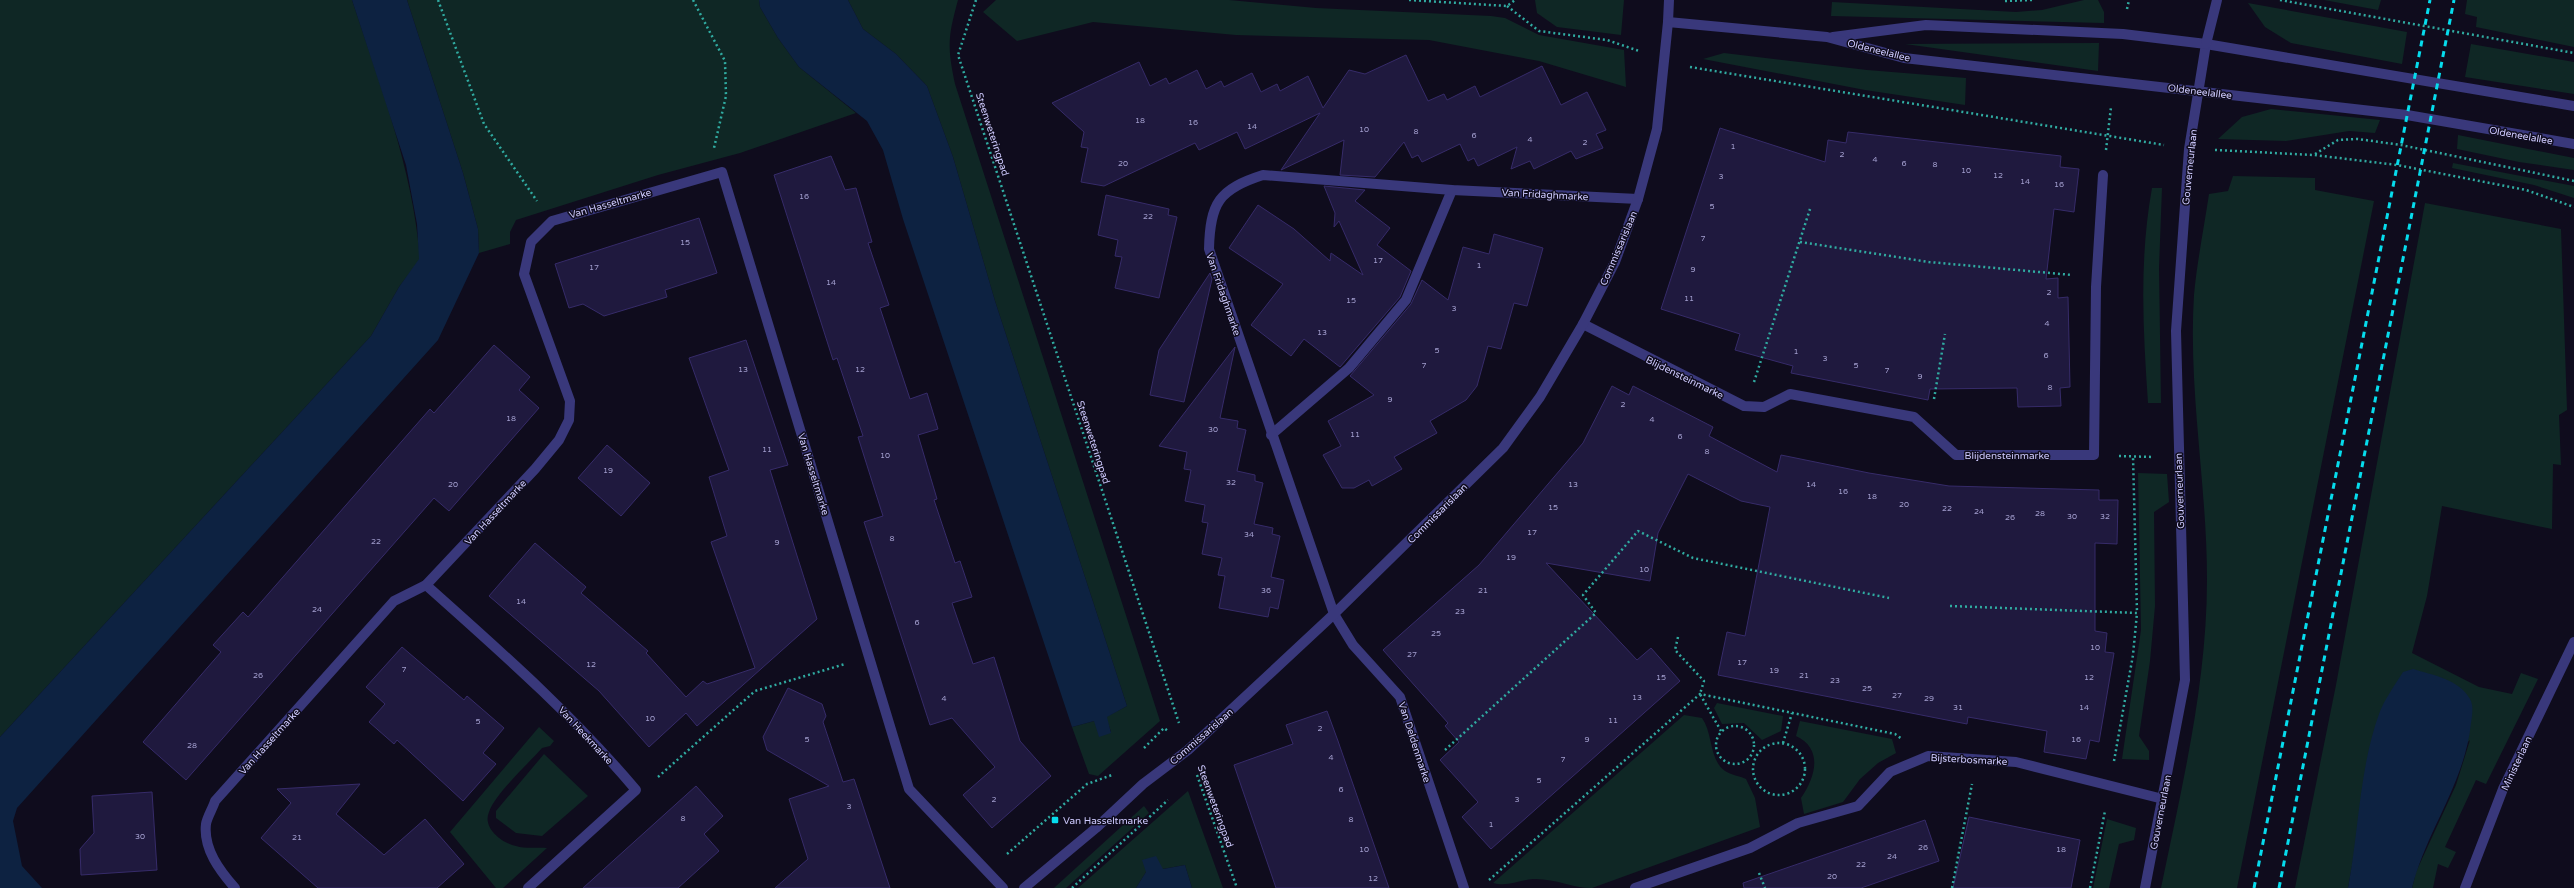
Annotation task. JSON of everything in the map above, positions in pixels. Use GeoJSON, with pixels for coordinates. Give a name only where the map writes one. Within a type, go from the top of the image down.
{"type":"FeatureCollection","features":[{"type":"Feature","properties":{"kind":"street","name":"Commissarislaan"},"geometry":{"type":"LineString","coordinates":[[1024,888],[1096,828],[1143,784],[1188,750],[1334,614],[1503,448],[1540,397],[1583,324],[1614,262],[1638,199],[1657,129],[1665,60],[1669,0]]}},
{"type":"Feature","properties":{"kind":"street","name":"Gouverneurlaan"},"geometry":{"type":"LineString","coordinates":[[2145,888],[2185,680],[2178,458],[2176,332],[2190,149],[2206,44],[2217,0]]}},
{"type":"Feature","properties":{"kind":"street","name":"Oldeneelallee"},"geometry":{"type":"LineString","coordinates":[[1668,22],[1827,37],[1904,58],[2198,90],[2425,117],[2574,144]]}},
{"type":"Feature","properties":{"kind":"street","name":"Oldeneelallee"},"geometry":{"type":"LineString","coordinates":[[1827,37],[1926,25],[2123,34],[2206,44],[2574,106]]}},
{"type":"Feature","properties":{"kind":"street","name":"Van Hasseltmarke"},"geometry":{"type":"LineString","coordinates":[[235,888],[219,869],[208,845],[206,824],[215,801],[394,600],[426,585],[535,469],[559,440],[569,420],[570,402],[524,274],[531,242],[552,221],[722,172],[909,789],[1003,888]]}},
{"type":"Feature","properties":{"kind":"street","name":"Van Fridaghmarke"},"geometry":{"type":"LineString","coordinates":[[1334,614],[1271,435],[1209,249],[1209,223],[1220,197],[1241,182],[1263,175],[1452,190],[1638,199]]}},
{"type":"Feature","properties":{"kind":"street"},"geometry":{"type":"LineString","coordinates":[[2094,455],[2097,278],[2103,176]]}},
{"type":"Feature","properties":{"kind":"street"},"geometry":{"type":"LineString","coordinates":[[1271,435],[1349,368],[1406,300],[1452,190]]}},
{"type":"Feature","properties":{"kind":"street","name":"Blijdensteinmarke"},"geometry":{"type":"LineString","coordinates":[[1583,324],[1744,406],[1764,407],[1790,394],[1914,417],[1956,455],[2094,455]]}},
{"type":"Feature","properties":{"kind":"street","name":"Van Heekmarke"},"geometry":{"type":"LineString","coordinates":[[426,585],[546,692],[595,743],[636,790]]}},
{"type":"Feature","properties":{"kind":"street","name":"Van Deldenmarke"},"geometry":{"type":"LineString","coordinates":[[1334,614],[1353,645],[1400,697],[1464,888]]}},
{"type":"Feature","properties":{"kind":"street","name":"Ministerlaan"},"geometry":{"type":"LineString","coordinates":[[2465,888],[2503,790],[2574,642]]}},
{"type":"Feature","properties":{"kind":"street","name":"Bijsterbosmarke"},"geometry":{"type":"LineString","coordinates":[[1636,888],[1750,848],[1798,823],[1858,806],[1890,772],[1928,756],[1977,758],[2016,762],[2163,799]]}},
{"type":"Feature","properties":{"kind":"street"},"geometry":{"type":"LineString","coordinates":[[528,888],[636,790]]}},
{"type":"Feature","properties":{"kind":"path"},"geometry":{"type":"LineString","coordinates":[[438,0],[484,124],[552,221]]}},
{"type":"Feature","properties":{"kind":"path"},"geometry":{"type":"LineString","coordinates":[[693,0],[725,61],[726,96],[713,145],[722,172]]}},
{"type":"Feature","properties":{"kind":"path","name":"Steenweteringpad"},"geometry":{"type":"LineString","coordinates":[[976,0],[958,55],[1188,750],[1237,888]]}},
{"type":"Feature","properties":{"kind":"path"},"geometry":{"type":"LineString","coordinates":[[1409,0],[1507,6],[1539,31],[1607,40],[1665,60],[1693,67],[2107,137]]}},
{"type":"Feature","properties":{"kind":"path"},"geometry":{"type":"LineString","coordinates":[[1507,6],[1516,0]]}},
{"type":"Feature","properties":{"kind":"path"},"geometry":{"type":"LineString","coordinates":[[2280,0],[2574,53]]}},
{"type":"Feature","properties":{"kind":"path"},"geometry":{"type":"LineString","coordinates":[[2574,181],[2401,145],[2358,139],[2338,140],[2314,155],[2396,165],[2526,190],[2574,207]]}},
{"type":"Feature","properties":{"kind":"path"},"geometry":{"type":"LineString","coordinates":[[1744,406],[1756,376],[1810,209]]}},
{"type":"Feature","properties":{"kind":"path"},"geometry":{"type":"LineString","coordinates":[[1800,242],[1929,262],[2097,278]]}},
{"type":"Feature","properties":{"kind":"path"},"geometry":{"type":"LineString","coordinates":[[1928,431],[1945,334]]}},
{"type":"Feature","properties":{"kind":"path"},"geometry":{"type":"LineString","coordinates":[[2094,455],[2178,458]]}},
{"type":"Feature","properties":{"kind":"path"},"geometry":{"type":"LineString","coordinates":[[2090,888],[2133,655],[2137,613],[2133,456]]}},
{"type":"Feature","properties":{"kind":"path"},"geometry":{"type":"LineString","coordinates":[[1424,770],[1596,613],[1583,595],[1638,531],[1693,558],[1889,598]]}},
{"type":"Feature","properties":{"kind":"path"},"geometry":{"type":"LineString","coordinates":[[1950,606],[2137,613]]}},
{"type":"Feature","properties":{"kind":"path"},"geometry":{"type":"LineString","coordinates":[[1485,883],[1700,694],[1704,681],[1675,650],[1678,637]]}},
{"type":"Feature","properties":{"kind":"path"},"geometry":{"type":"LineString","coordinates":[[636,790],[652,782],[755,691],[869,656]]}},
{"type":"Feature","properties":{"kind":"path"},"geometry":{"type":"LineString","coordinates":[[1700,694],[1895,734],[1928,756]]}},
{"type":"Feature","properties":{"kind":"path"},"geometry":{"type":"LineString","coordinates":[[1700,694],[1721,731]]}},
{"type":"Feature","properties":{"kind":"path"},"geometry":{"type":"LineString","coordinates":[[1783,743],[1792,713]]}},
{"type":"Feature","properties":{"kind":"path"},"geometry":{"type":"LineString","coordinates":[[1732,726],[1744,728],[1753,738],[1753,750],[1746,761],[1740,764],[1734,764],[1722,760],[1718,755],[1715,743],[1721,731],[1732,726]]}},
{"type":"Feature","properties":{"kind":"path"},"geometry":{"type":"LineString","coordinates":[[1142,750],[1164,728],[1188,750]]}},
{"type":"Feature","properties":{"kind":"path"},"geometry":{"type":"LineString","coordinates":[[1783,743],[1798,751],[1805,765],[1802,781],[1790,793],[1772,794],[1758,785],[1753,768],[1759,752],[1770,745],[1783,743]]}},
{"type":"Feature","properties":{"kind":"path"},"geometry":{"type":"LineString","coordinates":[[1753,750],[1759,752]]}},
{"type":"Feature","properties":{"kind":"path"},"geometry":{"type":"LineString","coordinates":[[1952,888],[1977,758]]}},
{"type":"Feature","properties":{"kind":"path"},"geometry":{"type":"LineString","coordinates":[[987,870],[1087,784],[1114,775]]}},
{"type":"Feature","properties":{"kind":"green space"},"geometry":{"type":"Polygon","coordinates":[[[0,0],[352,0],[384,96],[403,160],[416,226],[420,259],[399,287],[371,336],[0,737],[0,0]]]}},
{"type":"Feature","properties":{"kind":"green space"},"geometry":{"type":"Polygon","coordinates":[[[407,0],[759,0],[760,7],[778,38],[799,67],[856,113],[740,153],[658,175],[516,220],[510,232],[510,244],[479,253],[478,229],[463,173],[407,0]]]}},
{"type":"Feature","properties":{"kind":"green space"},"geometry":{"type":"Polygon","coordinates":[[[848,0],[958,0],[952,23],[950,42],[955,84],[1160,721],[1098,776],[1089,774],[1072,727],[1094,721],[1111,732],[1106,717],[1127,706],[995,301],[953,157],[927,86],[896,54],[863,29],[848,0]]]}},
{"type":"Feature","properties":{"kind":"green space"},"geometry":{"type":"Polygon","coordinates":[[[996,0],[1229,0],[1316,8],[1491,16],[1505,18],[1539,35],[1624,50],[1626,87],[1539,61],[1429,40],[1236,35],[1093,22],[1017,41],[983,12],[996,0]]]}},
{"type":"Feature","properties":{"kind":"green space"},"geometry":{"type":"Polygon","coordinates":[[[1535,0],[1624,0],[1621,35],[1557,27],[1537,13],[1535,0]]]}},
{"type":"Feature","properties":{"kind":"green space"},"geometry":{"type":"Polygon","coordinates":[[[2084,0],[2098,0],[2104,12],[2104,23],[1831,16],[1832,2],[2016,12],[2042,10],[2084,0]]]}},
{"type":"Feature","properties":{"kind":"green space"},"geometry":{"type":"Polygon","coordinates":[[[2324,0],[2381,0],[2378,10],[2324,0]]]}},
{"type":"Feature","properties":{"kind":"green space"},"geometry":{"type":"Polygon","coordinates":[[[2467,0],[2574,0],[2574,47],[2476,27],[2477,17],[2465,14],[2467,0]]]}},
{"type":"Feature","properties":{"kind":"green space"},"geometry":{"type":"Polygon","coordinates":[[[2248,3],[2407,32],[2402,64],[2291,43],[2265,27],[2248,3]]]}},
{"type":"Feature","properties":{"kind":"green space"},"geometry":{"type":"Polygon","coordinates":[[[2099,43],[2098,71],[1905,44],[2099,43]]]}},
{"type":"Feature","properties":{"kind":"green space"},"geometry":{"type":"Polygon","coordinates":[[[2471,44],[2574,62],[2574,94],[2465,77],[2471,44]]]}},
{"type":"Feature","properties":{"kind":"green space"},"geometry":{"type":"Polygon","coordinates":[[[1724,53],[1867,70],[1966,78],[1965,105],[1865,90],[1703,59],[1724,53]]]}},
{"type":"Feature","properties":{"kind":"green space"},"geometry":{"type":"Polygon","coordinates":[[[2271,109],[2380,120],[2375,133],[2349,131],[2286,141],[2218,139],[2242,117],[2271,109]]]}},
{"type":"Feature","properties":{"kind":"green space"},"geometry":{"type":"Polygon","coordinates":[[[2458,135],[2574,158],[2574,170],[2519,162],[2457,149],[2458,135]]]}},
{"type":"Feature","properties":{"kind":"green space"},"geometry":{"type":"Polygon","coordinates":[[[2453,163],[2574,186],[2574,198],[2534,185],[2452,168],[2453,163]]]}},
{"type":"Feature","properties":{"kind":"green space"},"geometry":{"type":"Polygon","coordinates":[[[2233,176],[2315,178],[2315,190],[2374,201],[2237,888],[2161,888],[2192,735],[2203,657],[2206,618],[2206,544],[2195,402],[2193,331],[2194,295],[2209,194],[2228,191],[2233,176]]]}},
{"type":"Feature","properties":{"kind":"green space"},"geometry":{"type":"Polygon","coordinates":[[[2152,188],[2162,188],[2159,268],[2161,403],[2148,403],[2145,349],[2143,295],[2145,242],[2152,188]]]}},
{"type":"Feature","properties":{"kind":"green space"},"geometry":{"type":"Polygon","coordinates":[[[2425,203],[2561,229],[2567,410],[2559,415],[2561,465],[2553,464],[2552,529],[2442,506],[2427,596],[2412,653],[2479,687],[2512,694],[2521,673],[2538,679],[2486,784],[2476,780],[2445,847],[2456,852],[2448,868],[2438,864],[2433,888],[2412,888],[2416,872],[2456,785],[2470,740],[2354,855],[2348,888],[2295,888],[2336,685],[2425,203]]]}},
{"type":"Feature","properties":{"kind":"green space"},"geometry":{"type":"Polygon","coordinates":[[[2138,473],[2167,474],[2169,502],[2154,512],[2155,606],[2150,661],[2139,736],[2149,751],[2149,760],[2122,759],[2141,630],[2138,473]]]}},
{"type":"Feature","properties":{"kind":"green space"},"geometry":{"type":"Polygon","coordinates":[[[1717,703],[1783,716],[1781,731],[1762,740],[1744,723],[1722,724],[1714,708],[1717,703]]]}},
{"type":"Feature","properties":{"kind":"green space"},"geometry":{"type":"Polygon","coordinates":[[[1684,715],[1702,718],[1708,731],[1716,760],[1720,766],[1727,772],[1746,779],[1755,798],[1760,827],[1592,888],[1585,888],[1541,879],[1504,884],[1493,883],[1684,715]]]}},
{"type":"Feature","properties":{"kind":"green space"},"geometry":{"type":"Polygon","coordinates":[[[1800,721],[1892,739],[1896,753],[1878,763],[1860,779],[1843,802],[1804,814],[1801,798],[1813,773],[1814,756],[1811,748],[1796,736],[1800,721]]]}},
{"type":"Feature","properties":{"kind":"green space"},"geometry":{"type":"Polygon","coordinates":[[[539,727],[554,741],[550,746],[542,748],[512,779],[492,805],[489,812],[488,824],[495,834],[505,842],[527,848],[547,848],[503,888],[496,888],[450,832],[539,727]]]}},
{"type":"Feature","properties":{"kind":"green space"},"geometry":{"type":"Polygon","coordinates":[[[544,754],[588,796],[542,836],[516,833],[496,818],[496,811],[544,754]]]}},
{"type":"Feature","properties":{"kind":"green space"},"geometry":{"type":"Polygon","coordinates":[[[1188,791],[1223,888],[1192,888],[1185,865],[1146,872],[1136,888],[1078,888],[1188,791]]]}},
{"type":"Feature","properties":{"kind":"green space"},"geometry":{"type":"Polygon","coordinates":[[[1144,806],[1149,813],[1066,888],[1054,888],[1144,806]]]}},
{"type":"Feature","properties":{"kind":"green space"},"geometry":{"type":"Polygon","coordinates":[[[2107,819],[2136,828],[2134,840],[2119,844],[2109,888],[2093,888],[2107,819]]]}},
{"type":"Feature","properties":{"kind":"water"},"geometry":{"type":"Polygon","coordinates":[[[352,0],[407,0],[463,173],[478,229],[479,253],[438,340],[17,808],[13,821],[22,866],[42,888],[0,888],[0,737],[371,336],[399,287],[419,259],[417,224],[406,165],[352,0]]]}},
{"type":"Feature","properties":{"kind":"water"},"geometry":{"type":"Polygon","coordinates":[[[759,0],[848,0],[863,29],[896,54],[927,86],[953,157],[995,301],[1127,706],[1107,717],[1111,733],[1099,737],[1094,721],[1072,727],[903,219],[883,150],[867,121],[799,67],[778,38],[760,7],[759,0]]]}},
{"type":"Feature","properties":{"kind":"water"},"geometry":{"type":"Polygon","coordinates":[[[2413,669],[2452,682],[2465,692],[2470,699],[2472,717],[2467,745],[2461,766],[2426,847],[2412,888],[2348,888],[2363,778],[2372,735],[2381,709],[2403,672],[2413,669]]]}},
{"type":"Feature","properties":{"kind":"water"},"geometry":{"type":"Polygon","coordinates":[[[1156,856],[1163,869],[1185,865],[1192,888],[1136,888],[1146,872],[1142,860],[1156,856]]]}},
{"type":"Feature","properties":{"kind":"building"},"geometry":{"type":"Polygon","coordinates":[[[1406,55],[1428,101],[1444,94],[1447,100],[1475,86],[1480,97],[1542,66],[1561,105],[1587,92],[1606,130],[1596,134],[1603,148],[1576,159],[1571,151],[1534,169],[1530,161],[1511,169],[1517,147],[1478,166],[1474,158],[1468,161],[1460,144],[1422,162],[1418,155],[1412,158],[1404,142],[1375,177],[1340,175],[1344,140],[1281,170],[1320,113],[1245,149],[1237,132],[1199,150],[1195,143],[1104,186],[1081,182],[1088,148],[1081,147],[1084,132],[1052,103],[1139,62],[1150,86],[1166,78],[1169,84],[1197,70],[1206,89],[1221,81],[1224,87],[1252,73],[1261,92],[1277,84],[1280,91],[1308,76],[1323,108],[1349,70],[1365,74],[1406,55]]]}},
{"type":"Feature","properties":{"kind":"building"},"geometry":{"type":"Polygon","coordinates":[[[1720,128],[1825,162],[1828,140],[1846,143],[1848,132],[2061,156],[2060,167],[2079,169],[2074,212],[2054,209],[2046,279],[2058,278],[2058,298],[2068,297],[2070,387],[2060,388],[2061,406],[2018,407],[2017,388],[1930,389],[1928,400],[1791,373],[1793,366],[1735,350],[1740,334],[1661,309],[1720,128]]]}},
{"type":"Feature","properties":{"kind":"building"},"geometry":{"type":"Polygon","coordinates":[[[831,156],[845,190],[856,188],[872,242],[868,243],[889,305],[880,308],[910,399],[927,393],[938,429],[918,435],[937,499],[934,500],[955,563],[960,561],[972,597],[952,603],[973,664],[994,657],[1020,741],[1051,776],[992,828],[963,795],[995,767],[952,718],[930,725],[864,522],[883,516],[858,437],[863,436],[837,358],[833,360],[774,175],[831,156]]]}},
{"type":"Feature","properties":{"kind":"building"},"geometry":{"type":"Polygon","coordinates":[[[1324,186],[1365,190],[1355,201],[1390,228],[1377,245],[1411,271],[1400,297],[1340,367],[1304,339],[1291,356],[1251,325],[1283,284],[1229,248],[1258,205],[1294,229],[1330,261],[1331,253],[1363,275],[1339,221],[1334,227],[1335,213],[1324,186]]]}},
{"type":"Feature","properties":{"kind":"building"},"geometry":{"type":"Polygon","coordinates":[[[1106,195],[1169,209],[1168,215],[1177,217],[1159,298],[1115,288],[1122,257],[1115,256],[1118,240],[1098,235],[1106,195]]]}},
{"type":"Feature","properties":{"kind":"building"},"geometry":{"type":"Polygon","coordinates":[[[699,218],[717,273],[665,290],[667,297],[604,316],[583,304],[569,308],[555,264],[699,218]]]}},
{"type":"Feature","properties":{"kind":"building"},"geometry":{"type":"Polygon","coordinates":[[[1494,234],[1543,248],[1527,306],[1514,303],[1501,349],[1488,346],[1477,386],[1466,400],[1430,421],[1437,433],[1394,457],[1402,469],[1372,486],[1369,480],[1354,488],[1342,488],[1323,455],[1341,446],[1328,421],[1374,395],[1350,376],[1411,304],[1422,280],[1448,300],[1463,247],[1489,254],[1494,234]]]}},
{"type":"Feature","properties":{"kind":"building"},"geometry":{"type":"Polygon","coordinates":[[[1210,273],[1212,279],[1184,402],[1150,395],[1159,350],[1210,273]]]}},
{"type":"Feature","properties":{"kind":"building"},"geometry":{"type":"Polygon","coordinates":[[[746,340],[788,465],[770,470],[817,619],[697,726],[686,713],[649,747],[599,691],[489,596],[535,543],[586,587],[581,593],[648,651],[646,653],[686,697],[703,681],[707,684],[755,668],[711,542],[727,536],[709,477],[729,470],[689,358],[746,340]]]}},
{"type":"Feature","properties":{"kind":"building"},"geometry":{"type":"Polygon","coordinates":[[[494,345],[530,377],[519,390],[539,408],[449,511],[434,498],[186,780],[143,742],[221,652],[213,645],[243,612],[248,617],[430,409],[434,413],[494,345]]]}},
{"type":"Feature","properties":{"kind":"building"},"geometry":{"type":"Polygon","coordinates":[[[1235,347],[1220,418],[1238,421],[1237,428],[1246,430],[1237,471],[1255,475],[1255,481],[1263,483],[1254,524],[1273,528],[1272,534],[1280,536],[1271,577],[1284,580],[1278,609],[1270,607],[1268,617],[1219,608],[1225,576],[1218,575],[1222,558],[1202,554],[1208,523],[1202,522],[1205,505],[1185,501],[1191,470],[1184,469],[1187,452],[1159,446],[1235,347]]]}},
{"type":"Feature","properties":{"kind":"building"},"geometry":{"type":"Polygon","coordinates":[[[1612,386],[1629,395],[1633,386],[1713,427],[1709,436],[1777,472],[1781,455],[1869,473],[1949,486],[2099,490],[2099,500],[2118,500],[2117,544],[2095,543],[2095,631],[2107,633],[2105,652],[2114,653],[2099,742],[2090,740],[2086,759],[2044,752],[2047,731],[1968,717],[1967,724],[1718,675],[1727,632],[1745,636],[1770,507],[1741,501],[1688,474],[1658,533],[1650,581],[1546,563],[1637,660],[1651,648],[1680,681],[1491,849],[1462,817],[1478,802],[1440,760],[1459,742],[1445,726],[1448,723],[1383,650],[1479,565],[1583,443],[1612,386]]]}},
{"type":"Feature","properties":{"kind":"building"},"geometry":{"type":"Polygon","coordinates":[[[607,445],[650,483],[621,516],[578,478],[607,445]]]}},
{"type":"Feature","properties":{"kind":"building"},"geometry":{"type":"Polygon","coordinates":[[[402,647],[464,700],[467,696],[504,728],[483,753],[496,764],[463,801],[397,740],[394,744],[369,722],[385,704],[366,687],[402,647]]]}},
{"type":"Feature","properties":{"kind":"building"},"geometry":{"type":"Polygon","coordinates":[[[788,688],[822,704],[826,716],[823,722],[843,782],[854,779],[890,888],[775,888],[808,859],[789,799],[829,786],[767,750],[763,737],[788,688]]]}},
{"type":"Feature","properties":{"kind":"building"},"geometry":{"type":"Polygon","coordinates":[[[1327,711],[1389,888],[1276,888],[1234,765],[1293,744],[1286,725],[1327,711]]]}},
{"type":"Feature","properties":{"kind":"building"},"geometry":{"type":"Polygon","coordinates":[[[360,784],[336,814],[384,855],[425,819],[464,864],[437,888],[318,888],[261,838],[291,803],[277,789],[360,784]]]}},
{"type":"Feature","properties":{"kind":"building"},"geometry":{"type":"Polygon","coordinates":[[[696,786],[723,816],[704,834],[719,851],[678,888],[583,888],[696,786]]]}},
{"type":"Feature","properties":{"kind":"building"},"geometry":{"type":"Polygon","coordinates":[[[152,792],[157,870],[81,875],[80,849],[94,833],[92,796],[152,792]]]}},
{"type":"Feature","properties":{"kind":"building"},"geometry":{"type":"Polygon","coordinates":[[[1969,817],[2080,840],[2071,888],[1953,888],[1969,817]]]}},
{"type":"Feature","properties":{"kind":"building"},"geometry":{"type":"Polygon","coordinates":[[[1925,820],[1939,861],[1861,888],[1744,888],[1743,883],[1925,820]]]}},
{"type":"Feature","properties":{"kind":"railway"},"geometry":{"type":"LineString","coordinates":[[2254,888],[2430,0]]}},
{"type":"Feature","properties":{"kind":"railway"},"geometry":{"type":"LineString","coordinates":[[2279,888],[2454,0]]}},
{"type":"Feature","properties":{"kind":"place","name":"Van Hasseltmarke"},"geometry":{"type":"Point","coordinates":[1055,820]}}]}
